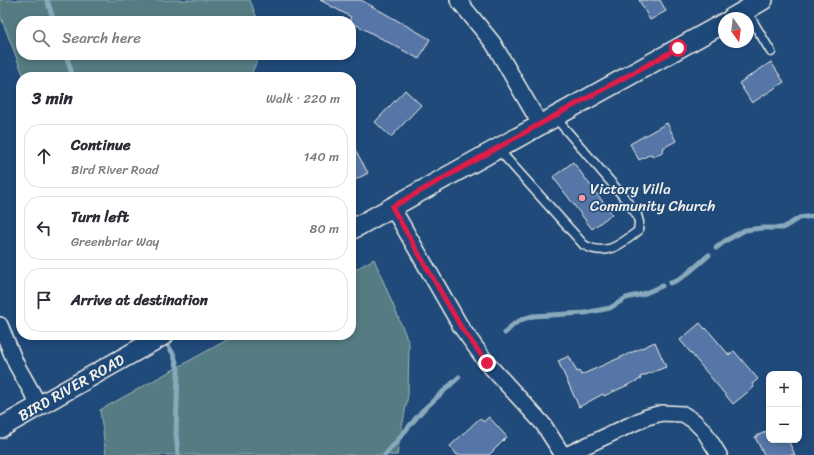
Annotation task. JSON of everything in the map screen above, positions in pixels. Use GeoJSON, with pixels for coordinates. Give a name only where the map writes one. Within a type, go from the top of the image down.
{"type":"FeatureCollection","features":[{"type":"Feature","properties":{"kind":"street"},"geometry":{"type":"LineString","coordinates":[[458,0],[493,43],[547,120]]}},
{"type":"Feature","properties":{"kind":"street"},"geometry":{"type":"LineString","coordinates":[[743,12],[764,0]]}},
{"type":"Feature","properties":{"kind":"street"},"geometry":{"type":"LineString","coordinates":[[356,227],[718,26]]}},
{"type":"Feature","properties":{"kind":"street"},"geometry":{"type":"LineString","coordinates":[[392,207],[461,327],[487,363],[543,424],[564,455],[647,417],[662,413],[683,414],[694,421],[704,431],[719,455]]}},
{"type":"Feature","properties":{"kind":"street"},"geometry":{"type":"LineString","coordinates":[[0,326],[16,364],[39,406]]}},
{"type":"Feature","properties":{"kind":"street","name":"BIRD RIVER ROAD"},"geometry":{"type":"LineString","coordinates":[[0,428],[155,340]]}},
{"type":"Feature","properties":{"kind":"lane"},"geometry":{"type":"LineString","coordinates":[[754,32],[771,52]]}},
{"type":"Feature","properties":{"kind":"lane"},"geometry":{"type":"LineString","coordinates":[[497,148],[584,245],[593,250],[604,250],[622,243],[638,231],[639,222],[637,215],[622,195],[547,120]]}},
{"type":"Feature","properties":{"kind":"green space"},"geometry":{"type":"Polygon","coordinates":[[[0,0],[250,0],[256,16],[16,16],[16,56],[0,15],[0,0]]]}},
{"type":"Feature","properties":{"kind":"green space"},"geometry":{"type":"Polygon","coordinates":[[[17,60],[256,60],[252,72],[22,72],[17,60]]]}},
{"type":"Feature","properties":{"kind":"green space"},"geometry":{"type":"Polygon","coordinates":[[[374,259],[409,343],[408,395],[397,455],[106,455],[100,410],[227,340],[356,340],[356,269],[374,259]]]}},
{"type":"Feature","properties":{"kind":"building"},"geometry":{"type":"Polygon","coordinates":[[[320,0],[361,0],[430,39],[419,59],[356,25],[356,16],[349,16],[320,0]]]}},
{"type":"Feature","properties":{"kind":"building"},"geometry":{"type":"Polygon","coordinates":[[[639,0],[660,0],[666,11],[650,20],[639,0]]]}},
{"type":"Feature","properties":{"kind":"building"},"geometry":{"type":"Polygon","coordinates":[[[771,62],[784,82],[752,103],[739,83],[771,62]]]}},
{"type":"Feature","properties":{"kind":"building"},"geometry":{"type":"Polygon","coordinates":[[[405,90],[421,105],[391,137],[375,122],[405,90]]]}},
{"type":"Feature","properties":{"kind":"building"},"geometry":{"type":"Polygon","coordinates":[[[667,123],[676,141],[663,148],[664,151],[653,157],[651,154],[639,160],[630,144],[667,123]]]}},
{"type":"Feature","properties":{"kind":"building"},"geometry":{"type":"Polygon","coordinates":[[[356,151],[368,173],[356,179],[356,151]]]}},
{"type":"Feature","properties":{"kind":"building","name":"Victory Villa Community Church"},"geometry":{"type":"Polygon","coordinates":[[[573,162],[612,214],[592,229],[553,177],[573,162]]]}},
{"type":"Feature","properties":{"kind":"building"},"geometry":{"type":"Polygon","coordinates":[[[700,323],[729,355],[734,351],[758,379],[752,384],[754,387],[733,404],[680,340],[700,323]]]}},
{"type":"Feature","properties":{"kind":"building"},"geometry":{"type":"Polygon","coordinates":[[[655,342],[666,367],[640,377],[641,379],[604,396],[603,394],[579,407],[558,361],[569,356],[577,372],[579,371],[581,375],[655,342]]]}},
{"type":"Feature","properties":{"kind":"building"},"geometry":{"type":"Polygon","coordinates":[[[489,417],[507,437],[489,455],[457,455],[450,446],[480,418],[483,422],[489,417]]]}},
{"type":"Feature","properties":{"kind":"building"},"geometry":{"type":"Polygon","coordinates":[[[766,432],[766,443],[789,443],[795,455],[764,455],[755,437],[766,432]]]}},
{"type":"Feature","properties":{"kind":"waterway"},"geometry":{"type":"LineString","coordinates":[[47,0],[52,16]]}},
{"type":"Feature","properties":{"kind":"waterway"},"geometry":{"type":"LineString","coordinates":[[68,60],[71,72]]}},
{"type":"Feature","properties":{"kind":"waterway"},"geometry":{"type":"LineString","coordinates":[[716,248],[725,241],[745,230],[783,228],[799,218],[814,216]]}},
{"type":"Feature","properties":{"kind":"waterway"},"geometry":{"type":"LineString","coordinates":[[670,283],[686,275],[709,255]]}},
{"type":"Feature","properties":{"kind":"waterway"},"geometry":{"type":"LineString","coordinates":[[505,333],[514,324],[533,316],[585,313],[610,308],[626,298],[643,294],[662,286]]}},
{"type":"Feature","properties":{"kind":"waterway"},"geometry":{"type":"LineString","coordinates":[[167,344],[174,355],[178,370],[176,434],[178,455]]}},
{"type":"Feature","properties":{"kind":"waterway"},"geometry":{"type":"LineString","coordinates":[[385,455],[422,411],[459,377]]}},
{"type":"Feature","properties":{"kind":"place","name":"Victory Villa Community Church"},"geometry":{"type":"Point","coordinates":[582,198]}},
{"type":"Feature","properties":{"kind":"route"},"geometry":{"type":"LineString","coordinates":[[487,363],[461,327],[392,207],[678,48]]}}]}
